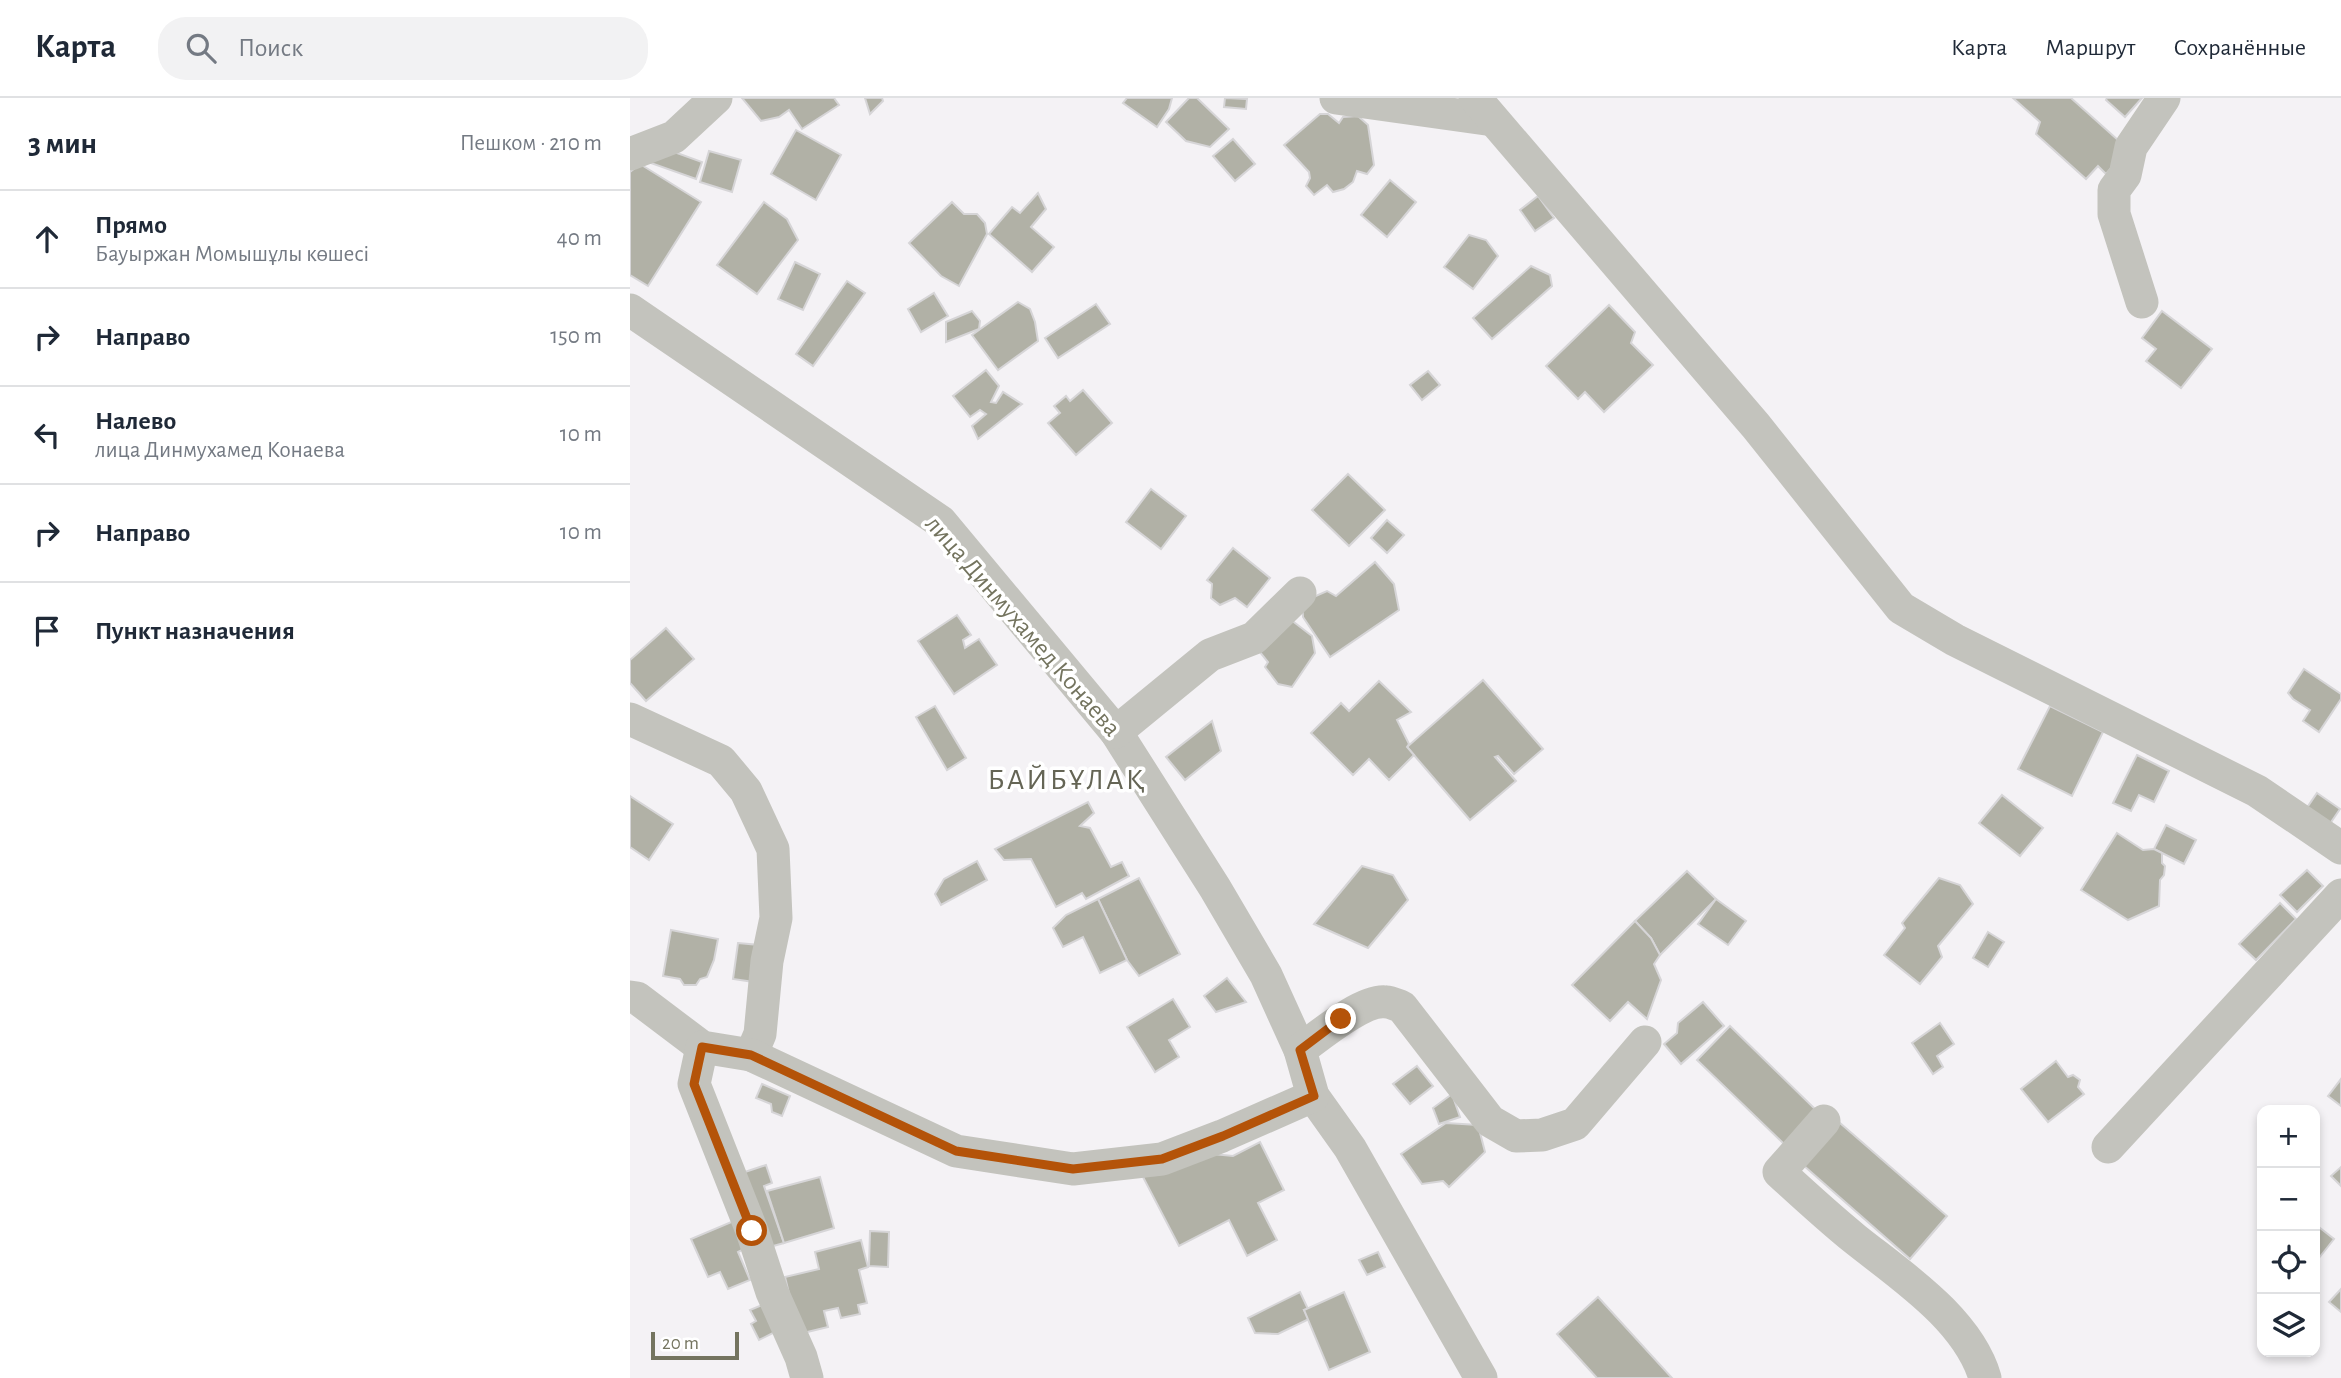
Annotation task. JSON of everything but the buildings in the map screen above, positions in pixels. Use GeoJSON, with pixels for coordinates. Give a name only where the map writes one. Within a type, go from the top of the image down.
{"type":"FeatureCollection","features":[{"type":"Feature","properties":{"kind":"street"},"geometry":{"type":"LineString","coordinates":[[630,154],[674,137],[716,98]]}},
{"type":"Feature","properties":{"kind":"street"},"geometry":{"type":"LineString","coordinates":[[1336,98],[1484,109],[1756,426],[1901,608],[1955,640],[2257,791],[2341,848]]}},
{"type":"Feature","properties":{"kind":"street"},"geometry":{"type":"LineString","coordinates":[[2142,302],[2114,214],[2114,190],[2125,175],[2131,147],[2164,98]]}},
{"type":"Feature","properties":{"kind":"street","name":"лица Динмухамед Конаева"},"geometry":{"type":"LineString","coordinates":[[630,310],[941,522],[1116,732],[1228,909],[1266,975],[1300,1050],[1314,1096],[1350,1148],[1481,1378]]}},
{"type":"Feature","properties":{"kind":"street"},"geometry":{"type":"LineString","coordinates":[[1116,732],[1210,655],[1254,638],[1300,593]]}},
{"type":"Feature","properties":{"kind":"street"},"geometry":{"type":"LineString","coordinates":[[630,719],[721,761],[746,791],[773,849],[776,918],[767,961],[760,1034],[751,1055]]}},
{"type":"Feature","properties":{"kind":"street"},"geometry":{"type":"LineString","coordinates":[[2108,1147],[2341,895]]}},
{"type":"Feature","properties":{"kind":"street"},"geometry":{"type":"LineString","coordinates":[[630,998],[637,998],[702,1047],[751,1055],[956,1151],[1073,1169],[1162,1159],[1223,1136],[1314,1096]]}},
{"type":"Feature","properties":{"kind":"street"},"geometry":{"type":"LineString","coordinates":[[1300,1050],[1341,1019],[1361,1008],[1385,1001],[1402,1007],[1490,1121],[1516,1136],[1542,1135],[1575,1124],[1645,1042]]}},
{"type":"Feature","properties":{"kind":"street"},"geometry":{"type":"LineString","coordinates":[[702,1047],[694,1084],[807,1378]]}},
{"type":"Feature","properties":{"kind":"street"},"geometry":{"type":"LineString","coordinates":[[1824,1121],[1779,1172],[1822,1212],[1921,1289],[1958,1330],[1982,1367],[1985,1378]]}},
{"type":"Feature","properties":{"kind":"district","name":"БАЙБҰЛАҚ"},"geometry":{"type":"Point","coordinates":[1067,780]}},
{"type":"Feature","properties":{"kind":"route"},"geometry":{"type":"LineString","coordinates":[[752,1231],[694,1084],[702,1047],[751,1055],[956,1151],[1073,1169],[1162,1159],[1223,1136],[1314,1096],[1300,1050],[1341,1019]]}}]}
